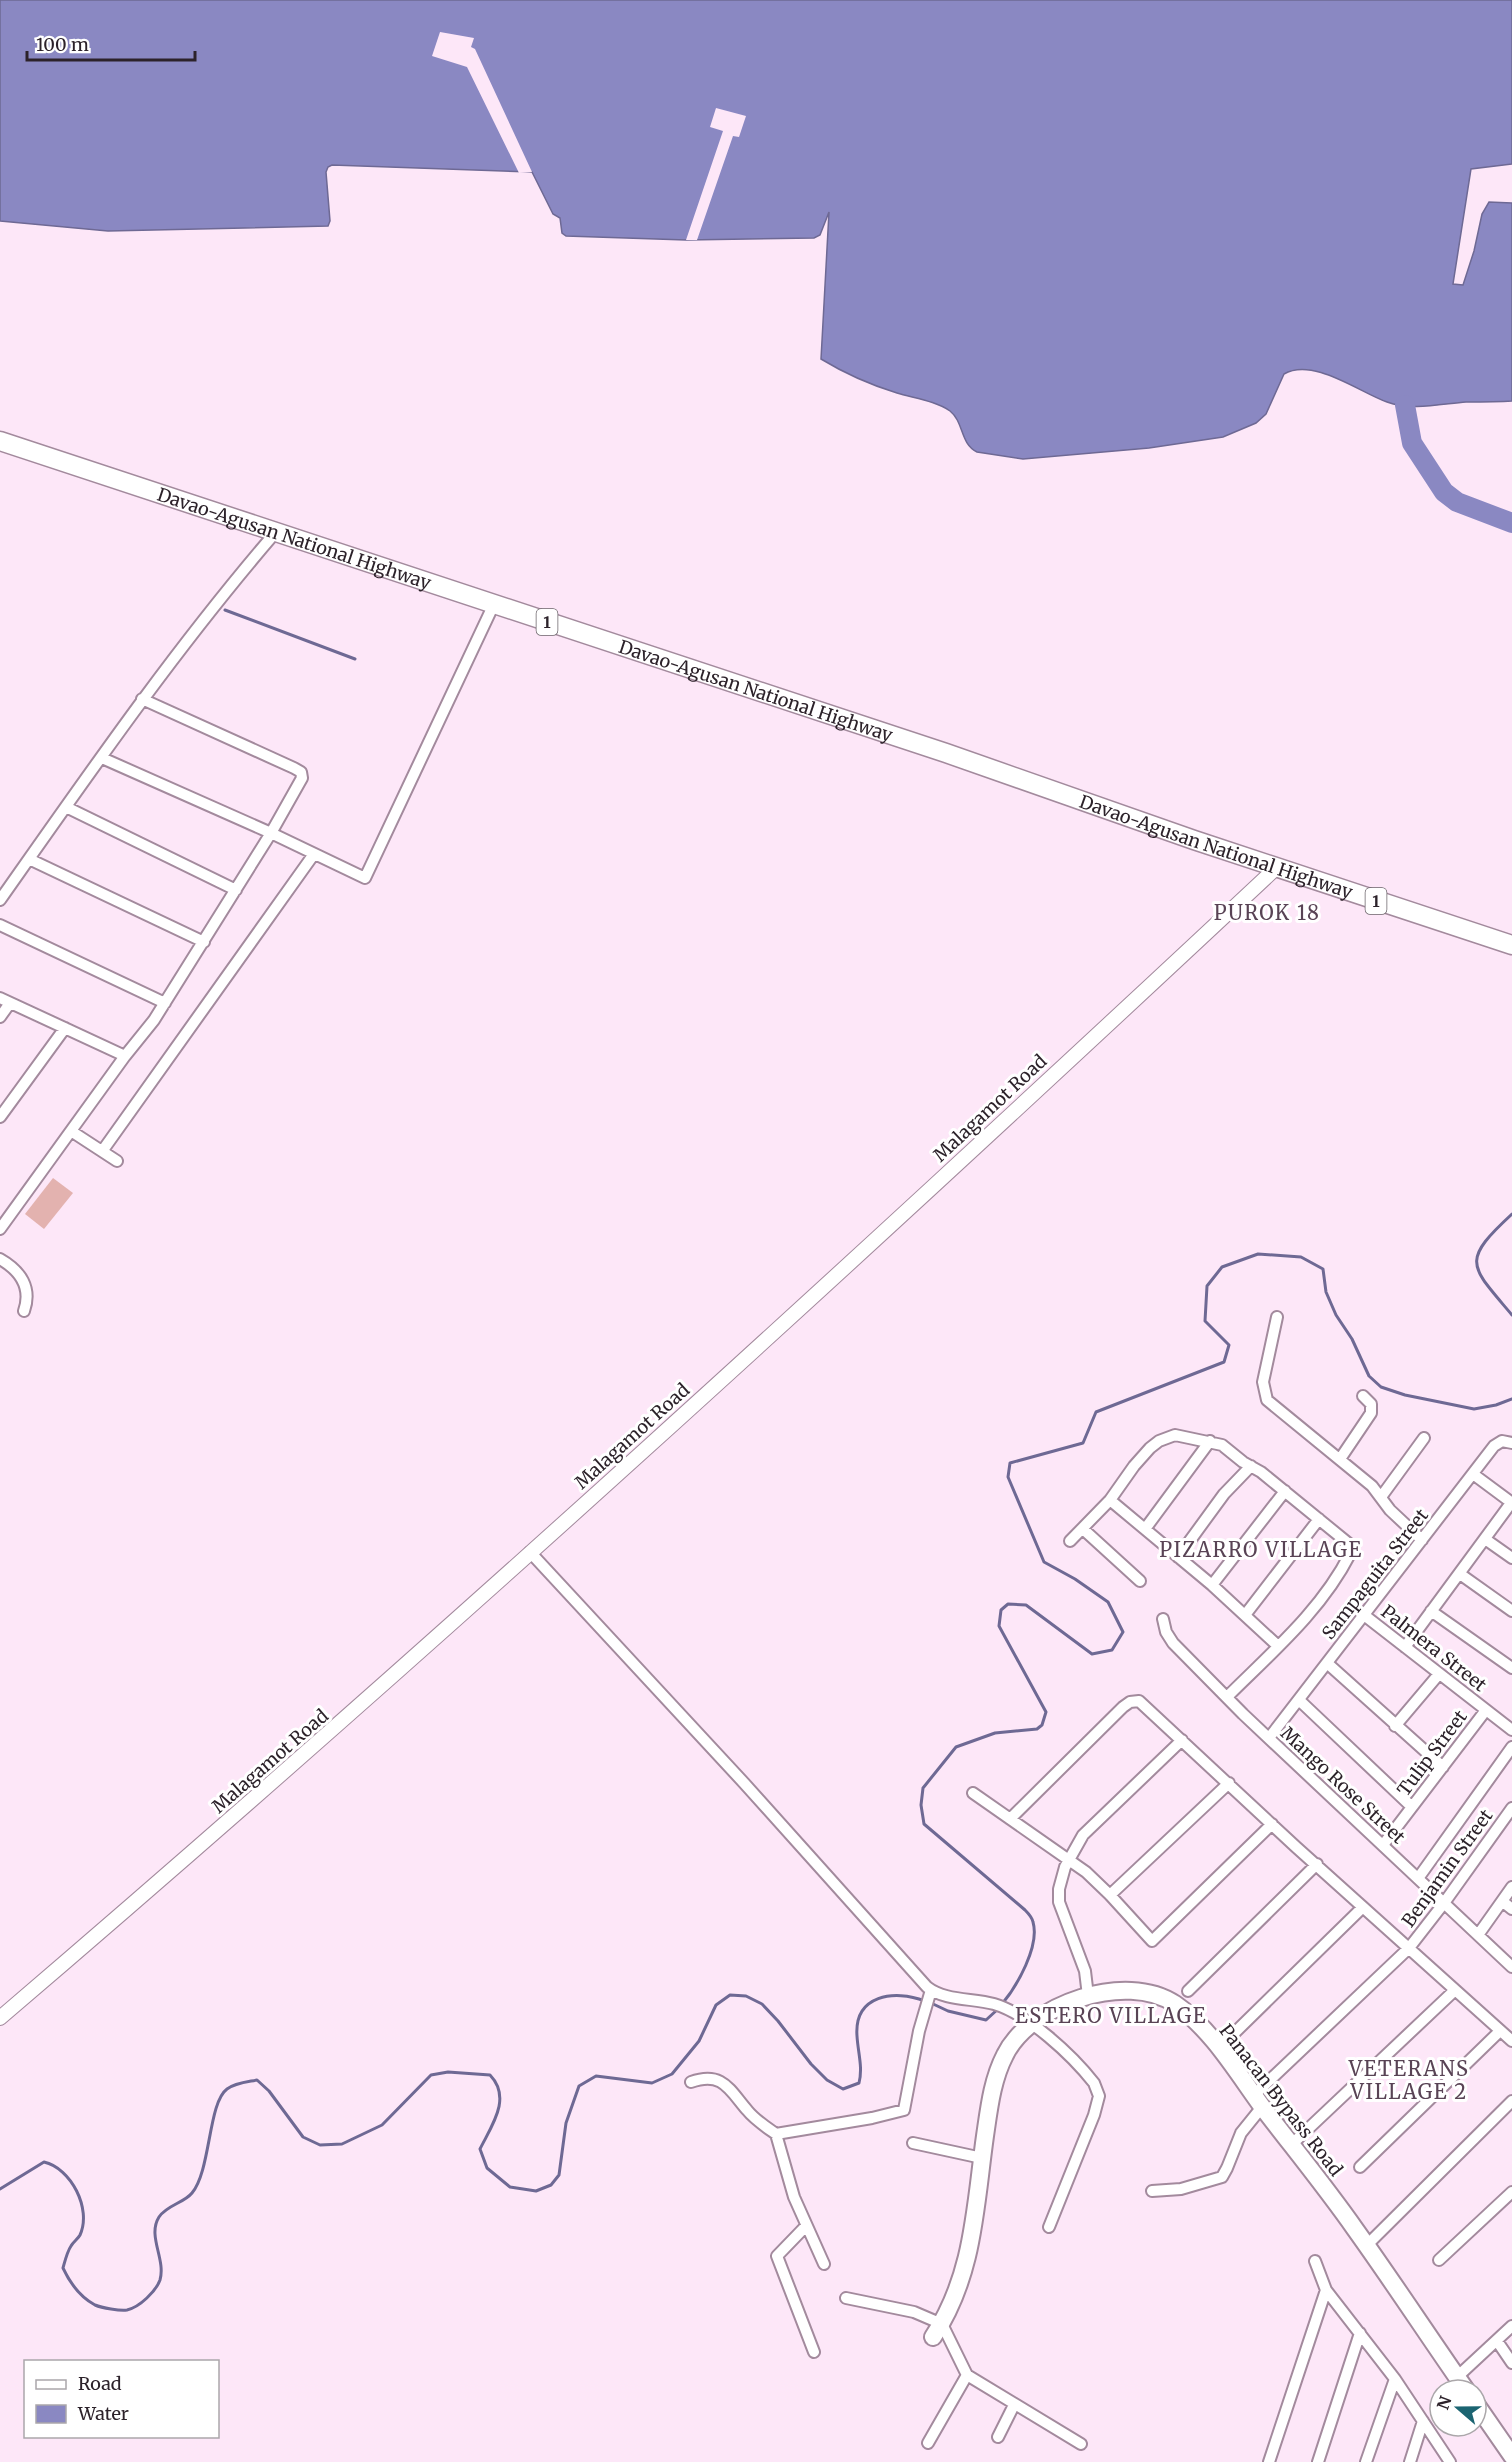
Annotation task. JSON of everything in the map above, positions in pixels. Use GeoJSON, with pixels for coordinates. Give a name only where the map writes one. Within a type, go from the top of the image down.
{"type":"FeatureCollection","features":[{"type":"Feature","properties":{"kind":"highway","name":"Davao-Agusan National Highway"},"geometry":{"type":"LineString","coordinates":[[0,441],[946,753],[1276,868],[1512,945]]}},
{"type":"Feature","properties":{"kind":"main road","name":"Panacan Bypass Road"},"geometry":{"type":"LineString","coordinates":[[938,2330],[957,2294],[968,2260],[991,2100],[999,2068],[1012,2042],[1031,2023],[1063,2003],[1088,1995],[1124,1992],[1156,1995],[1174,2004],[1192,2019],[1218,2049],[1366,2246],[1458,2378]]}},
{"type":"Feature","properties":{"kind":"main road"},"geometry":{"type":"LineString","coordinates":[[1488,2421],[1512,2456]]}},
{"type":"Feature","properties":{"kind":"street"},"geometry":{"type":"LineString","coordinates":[[0,900],[142,699],[239,575],[275,533]]}},
{"type":"Feature","properties":{"kind":"street"},"geometry":{"type":"LineString","coordinates":[[102,758],[271,833],[365,878],[494,604]]}},
{"type":"Feature","properties":{"kind":"street"},"geometry":{"type":"LineString","coordinates":[[0,1229],[165,1003],[299,786],[301,772],[142,699]]}},
{"type":"Feature","properties":{"kind":"street"},"geometry":{"type":"LineString","coordinates":[[66,807],[236,890]]}},
{"type":"Feature","properties":{"kind":"street"},"geometry":{"type":"LineString","coordinates":[[103,1150],[314,854]]}},
{"type":"Feature","properties":{"kind":"street"},"geometry":{"type":"LineString","coordinates":[[29,859],[204,942]]}},
{"type":"Feature","properties":{"kind":"street","name":"Malagamot Road"},"geometry":{"type":"LineString","coordinates":[[0,2018],[316,1744],[530,1552],[885,1232],[994,1127],[1276,868]]}},
{"type":"Feature","properties":{"kind":"street"},"geometry":{"type":"LineString","coordinates":[[0,925],[165,1003]]}},
{"type":"Feature","properties":{"kind":"street"},"geometry":{"type":"LineString","coordinates":[[0,1017],[5,1000],[125,1056]]}},
{"type":"Feature","properties":{"kind":"street"},"geometry":{"type":"LineString","coordinates":[[0,1118],[65,1028]]}},
{"type":"Feature","properties":{"kind":"street"},"geometry":{"type":"LineString","coordinates":[[71,1131],[117,1161]]}},
{"type":"Feature","properties":{"kind":"street"},"geometry":{"type":"LineString","coordinates":[[0,1259],[8,1264],[27,1286],[28,1299],[24,1311]]}},
{"type":"Feature","properties":{"kind":"street"},"geometry":{"type":"LineString","coordinates":[[1277,1317],[1263,1382],[1264,1391],[1274,1407],[1372,1486],[1390,1510],[1422,1540]]}},
{"type":"Feature","properties":{"kind":"street"},"geometry":{"type":"LineString","coordinates":[[1340,1459],[1371,1413],[1371,1404],[1363,1396]]}},
{"type":"Feature","properties":{"kind":"street"},"geometry":{"type":"LineString","coordinates":[[1070,1542],[1110,1500],[1134,1466],[1159,1441],[1175,1435],[1222,1445],[1285,1491],[1348,1543],[1350,1554],[1321,1599],[1295,1631],[1227,1697]]}},
{"type":"Feature","properties":{"kind":"street"},"geometry":{"type":"LineString","coordinates":[[1381,1497],[1424,1438]]}},
{"type":"Feature","properties":{"kind":"street"},"geometry":{"type":"LineString","coordinates":[[1145,1529],[1210,1441]]}},
{"type":"Feature","properties":{"kind":"street","name":"Sampaguita Street"},"geometry":{"type":"LineString","coordinates":[[1269,1738],[1498,1443],[1512,1443]]}},
{"type":"Feature","properties":{"kind":"street"},"geometry":{"type":"LineString","coordinates":[[1178,1557],[1224,1494],[1251,1466]]}},
{"type":"Feature","properties":{"kind":"street"},"geometry":{"type":"LineString","coordinates":[[1405,1647],[1512,1503],[1473,1474]]}},
{"type":"Feature","properties":{"kind":"street"},"geometry":{"type":"LineString","coordinates":[[1212,1585],[1285,1491]]}},
{"type":"Feature","properties":{"kind":"street"},"geometry":{"type":"LineString","coordinates":[[1110,1500],[1212,1585],[1278,1646]]}},
{"type":"Feature","properties":{"kind":"street"},"geometry":{"type":"LineString","coordinates":[[1245,1615],[1320,1520]]}},
{"type":"Feature","properties":{"kind":"street"},"geometry":{"type":"LineString","coordinates":[[1083,1529],[1140,1581]]}},
{"type":"Feature","properties":{"kind":"street"},"geometry":{"type":"LineString","coordinates":[[1485,1539],[1512,1558]]}},
{"type":"Feature","properties":{"kind":"street"},"geometry":{"type":"LineString","coordinates":[[530,1552],[720,1757],[930,1993],[1006,2008],[1031,2023],[1088,2075],[1098,2089],[1099,2096],[1090,2127],[1049,2227]]}},
{"type":"Feature","properties":{"kind":"street"},"geometry":{"type":"LineString","coordinates":[[1460,1574],[1512,1611]]}},
{"type":"Feature","properties":{"kind":"street"},"geometry":{"type":"LineString","coordinates":[[1431,1611],[1512,1668]]}},
{"type":"Feature","properties":{"kind":"street","name":"Palmera Street"},"geometry":{"type":"LineString","coordinates":[[1364,1615],[1512,1730]]}},
{"type":"Feature","properties":{"kind":"street","name":"Mango Rose Street"},"geometry":{"type":"LineString","coordinates":[[1163,1619],[1166,1632],[1173,1643],[1227,1697],[1512,1967]]}},
{"type":"Feature","properties":{"kind":"street"},"geometry":{"type":"LineString","coordinates":[[1327,1663],[1443,1767]]}},
{"type":"Feature","properties":{"kind":"street"},"geometry":{"type":"LineString","coordinates":[[1395,1726],[1439,1674]]}},
{"type":"Feature","properties":{"kind":"street"},"geometry":{"type":"LineString","coordinates":[[1010,1819],[1130,1702],[1136,1700],[1143,1703],[1454,1991],[1512,2041]]}},
{"type":"Feature","properties":{"kind":"street"},"geometry":{"type":"LineString","coordinates":[[1299,1700],[1412,1807]]}},
{"type":"Feature","properties":{"kind":"street","name":"Tulip Street"},"geometry":{"type":"LineString","coordinates":[[1383,1845],[1486,1710]]}},
{"type":"Feature","properties":{"kind":"street"},"geometry":{"type":"LineString","coordinates":[[1088,1995],[1085,1971],[1058,1897],[1069,1858],[1083,1835],[1182,1740]]}},
{"type":"Feature","properties":{"kind":"street"},"geometry":{"type":"LineString","coordinates":[[1419,1877],[1512,1748]]}},
{"type":"Feature","properties":{"kind":"street"},"geometry":{"type":"LineString","coordinates":[[1110,1895],[1229,1783]]}},
{"type":"Feature","properties":{"kind":"street"},"geometry":{"type":"LineString","coordinates":[[973,1793],[1069,1858],[1110,1895],[1152,1941],[1272,1824]]}},
{"type":"Feature","properties":{"kind":"street","name":"Benjamin Street"},"geometry":{"type":"LineString","coordinates":[[1152,2191],[1181,2188],[1222,2177],[1258,2101],[1408,1948],[1444,1903],[1512,1808]]}},
{"type":"Feature","properties":{"kind":"street"},"geometry":{"type":"LineString","coordinates":[[1188,1991],[1317,1864]]}},
{"type":"Feature","properties":{"kind":"street"},"geometry":{"type":"LineString","coordinates":[[1478,1935],[1512,1887]]}},
{"type":"Feature","properties":{"kind":"street"},"geometry":{"type":"LineString","coordinates":[[1502,1901],[1512,1909]]}},
{"type":"Feature","properties":{"kind":"street"},"geometry":{"type":"LineString","coordinates":[[1218,2049],[1363,1907]]}},
{"type":"Feature","properties":{"kind":"street"},"geometry":{"type":"LineString","coordinates":[[1291,2145],[1454,1991]]}},
{"type":"Feature","properties":{"kind":"street"},"geometry":{"type":"LineString","coordinates":[[777,2134],[872,2118],[904,2110],[930,1993]]}},
{"type":"Feature","properties":{"kind":"street"},"geometry":{"type":"LineString","coordinates":[[1360,2167],[1500,2031]]}},
{"type":"Feature","properties":{"kind":"street"},"geometry":{"type":"LineString","coordinates":[[691,2082],[710,2078],[724,2084],[748,2112],[777,2134],[784,2166],[806,2226],[824,2264]]}},
{"type":"Feature","properties":{"kind":"street"},"geometry":{"type":"LineString","coordinates":[[1366,2246],[1512,2101]]}},
{"type":"Feature","properties":{"kind":"street"},"geometry":{"type":"LineString","coordinates":[[913,2143],[982,2158]]}},
{"type":"Feature","properties":{"kind":"street"},"geometry":{"type":"LineString","coordinates":[[1439,2260],[1512,2192]]}},
{"type":"Feature","properties":{"kind":"street"},"geometry":{"type":"LineString","coordinates":[[806,2226],[777,2256],[814,2352]]}},
{"type":"Feature","properties":{"kind":"street"},"geometry":{"type":"LineString","coordinates":[[1315,2261],[1326,2290],[1395,2379],[1450,2462]]}},
{"type":"Feature","properties":{"kind":"street"},"geometry":{"type":"LineString","coordinates":[[1269,2462],[1326,2290]]}},
{"type":"Feature","properties":{"kind":"street"},"geometry":{"type":"LineString","coordinates":[[846,2298],[914,2312],[938,2330],[967,2375],[1081,2444]]}},
{"type":"Feature","properties":{"kind":"street"},"geometry":{"type":"LineString","coordinates":[[1466,2378],[1512,2326]]}},
{"type":"Feature","properties":{"kind":"street"},"geometry":{"type":"LineString","coordinates":[[1318,2462],[1360,2333]]}},
{"type":"Feature","properties":{"kind":"street"},"geometry":{"type":"LineString","coordinates":[[1497,2341],[1512,2363]]}},
{"type":"Feature","properties":{"kind":"street"},"geometry":{"type":"LineString","coordinates":[[928,2443],[967,2375]]}},
{"type":"Feature","properties":{"kind":"street"},"geometry":{"type":"LineString","coordinates":[[1366,2462],[1395,2379]]}},
{"type":"Feature","properties":{"kind":"street"},"geometry":{"type":"LineString","coordinates":[[998,2437],[1014,2405]]}},
{"type":"Feature","properties":{"kind":"street"},"geometry":{"type":"LineString","coordinates":[[1410,2462],[1423,2421]]}},
{"type":"Feature","properties":{"kind":"shaded area"},"geometry":{"type":"Polygon","coordinates":[[[53,1178],[73,1193],[44,1229],[25,1214],[53,1178]]]}},
{"type":"Feature","properties":{"kind":"water"},"geometry":{"type":"Polygon","coordinates":[[[0,0],[1512,0],[1512,164],[1471,169],[1453,284],[1463,285],[1474,251],[1482,214],[1489,202],[1512,203],[1512,401],[1426,406],[1396,405],[1322,373],[1296,370],[1284,374],[1266,414],[1256,423],[1223,437],[1149,448],[1023,459],[977,452],[968,444],[958,421],[950,411],[931,402],[877,386],[821,359],[829,212],[820,235],[814,238],[686,240],[566,236],[562,233],[560,218],[553,214],[532,172],[332,165],[326,172],[330,221],[328,226],[108,231],[0,221],[0,0]]]}},
{"type":"Feature","properties":{"kind":"pier"},"geometry":{"type":"Polygon","coordinates":[[[440,32],[474,38],[471,47],[475,49],[532,172],[519,173],[467,67],[432,56],[440,32]]]}},
{"type":"Feature","properties":{"kind":"pier"},"geometry":{"type":"Polygon","coordinates":[[[716,108],[746,116],[739,137],[733,136],[697,240],[686,240],[723,131],[710,127],[716,108]]]}},
{"type":"Feature","properties":{"kind":"waterway"},"geometry":{"type":"LineString","coordinates":[[1405,405],[1412,443],[1444,492],[1457,502],[1512,523]]}},
{"type":"Feature","properties":{"kind":"waterway"},"geometry":{"type":"LineString","coordinates":[[225,610],[355,659]]}},
{"type":"Feature","properties":{"kind":"waterway"},"geometry":{"type":"LineString","coordinates":[[1512,1214],[1484,1243],[1478,1254],[1477,1264],[1487,1285],[1512,1315]]}},
{"type":"Feature","properties":{"kind":"waterway"},"geometry":{"type":"LineString","coordinates":[[1002,2004],[1014,1987],[1030,1954],[1034,1932],[1032,1920],[1025,1910],[924,1824],[921,1805],[923,1788],[956,1747],[995,1733],[1037,1729],[1042,1725],[1046,1712],[999,1626],[1001,1610],[1008,1604],[1026,1605],[1092,1654],[1112,1650],[1123,1632],[1108,1602],[1075,1579],[1044,1562],[1008,1477],[1010,1463],[1083,1443],[1096,1412],[1224,1362],[1229,1345],[1205,1321],[1207,1286],[1222,1267],[1258,1254],[1301,1257],[1323,1269],[1326,1292],[1336,1315],[1352,1339],[1369,1376],[1381,1387],[1405,1395],[1474,1409],[1512,1399]]}},
{"type":"Feature","properties":{"kind":"waterway"},"geometry":{"type":"LineString","coordinates":[[0,2189],[44,2162],[63,2172],[77,2191],[83,2213],[80,2235],[70,2248],[63,2268],[76,2289],[90,2302],[106,2308],[127,2310],[151,2294],[160,2280],[161,2264],[156,2240],[156,2224],[162,2213],[189,2196],[198,2183],[216,2108],[227,2089],[234,2085],[257,2080],[269,2091],[303,2137],[320,2145],[342,2144],[382,2125],[431,2075],[448,2072],[490,2075],[496,2084],[500,2102],[498,2112],[480,2149],[487,2168],[510,2187],[536,2191],[551,2185],[559,2175],[566,2123],[579,2086],[596,2076],[652,2083],[672,2074],[699,2041],[716,2005],[730,1995],[746,1996],[762,2004],[811,2064],[827,2080],[843,2089],[859,2083],[861,2071],[857,2036],[858,2022],[862,2012],[869,2004],[889,1996],[913,1997],[925,2001]]}},
{"type":"Feature","properties":{"kind":"waterway"},"geometry":{"type":"LineString","coordinates":[[931,2003],[948,2011],[986,2020],[998,2009]]}},
{"type":"Feature","properties":{"kind":"district","name":"PUROK 18"},"geometry":{"type":"Point","coordinates":[1267,912]}},
{"type":"Feature","properties":{"kind":"district","name":"PIZARRO VILLAGE"},"geometry":{"type":"Point","coordinates":[1261,1549]}},
{"type":"Feature","properties":{"kind":"district","name":"ESTERO VILLAGE"},"geometry":{"type":"Point","coordinates":[1111,2015]}},
{"type":"Feature","properties":{"kind":"district","name":"VETERANS VILLAGE 2"},"geometry":{"type":"Point","coordinates":[1409,2080]}}]}
